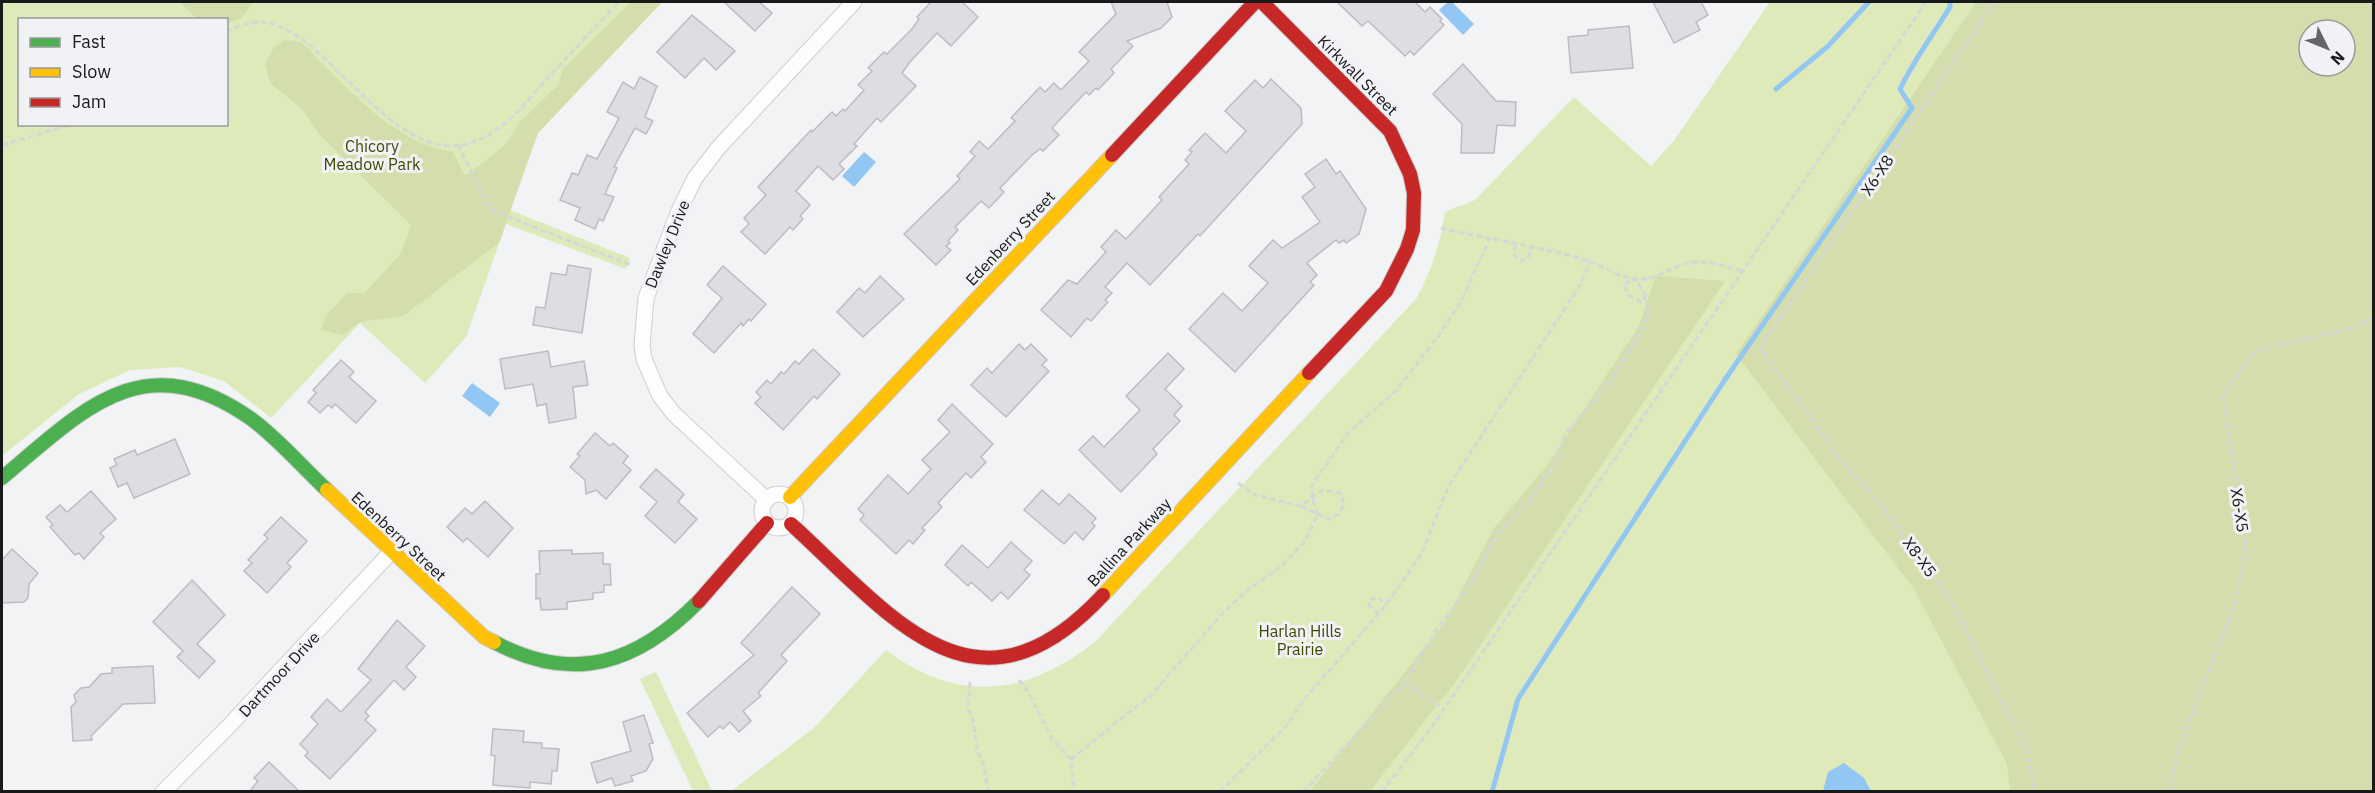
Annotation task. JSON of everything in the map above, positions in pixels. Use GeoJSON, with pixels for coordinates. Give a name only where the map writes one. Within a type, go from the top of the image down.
{"type":"FeatureCollection","features":[{"type":"Feature","properties":{"kind":"street","name":"Dawley Drive"},"geometry":{"type":"LineString","coordinates":[[767,500],[674,414],[660,396],[644,359],[642,345],[646,298],[678,213],[695,178],[718,147],[854,2]]}},
{"type":"Feature","properties":{"kind":"street","name":"Edenberry Street"},"geometry":{"type":"LineString","coordinates":[[790,497],[1254,2]]}},
{"type":"Feature","properties":{"kind":"street","name":"Kirkwall Street"},"geometry":{"type":"LineString","coordinates":[[1262,2],[1390,130],[1405,157],[1414,182],[1416,218]]}},
{"type":"Feature","properties":{"kind":"street","name":"Ballina Parkway"},"geometry":{"type":"LineString","coordinates":[[791,524],[906,630],[929,645],[960,656],[988,660],[1012,657],[1046,645],[1082,618],[1386,291],[1405,258],[1416,218]]}},
{"type":"Feature","properties":{"kind":"street","name":"Edenberry Street"},"geometry":{"type":"LineString","coordinates":[[2,478],[86,409],[112,393],[127,387],[151,383],[183,385],[208,393],[251,419],[484,638],[511,654],[539,663],[567,665],[597,664],[626,656],[657,639],[680,619],[767,523]]}},
{"type":"Feature","properties":{"kind":"street"},"geometry":{"type":"LineString","coordinates":[[776,494],[790,497],[797,510],[791,524],[781,528],[767,523],[762,508],[767,500],[776,494]]}},
{"type":"Feature","properties":{"kind":"street","name":"Dartmoor Drive"},"geometry":{"type":"LineString","coordinates":[[163,792],[228,727],[391,552]]}},
{"type":"Feature","properties":{"kind":"path"},"geometry":{"type":"LineString","coordinates":[[228,30],[261,22],[277,26],[312,50],[391,120],[429,141],[458,145],[475,142],[513,116],[619,2]]}},
{"type":"Feature","properties":{"kind":"path"},"geometry":{"type":"LineString","coordinates":[[1382,792],[1444,710],[1926,2]]}},
{"type":"Feature","properties":{"kind":"path","name":"X6-X8"},"geometry":{"type":"LineString","coordinates":[[1760,348],[1994,2]]}},
{"type":"Feature","properties":{"kind":"path"},"geometry":{"type":"LineString","coordinates":[[2,145],[66,126]]}},
{"type":"Feature","properties":{"kind":"path"},"geometry":{"type":"LineString","coordinates":[[458,145],[491,210],[631,264]]}},
{"type":"Feature","properties":{"kind":"path"},"geometry":{"type":"LineString","coordinates":[[1303,792],[1405,681],[1436,630],[1471,583],[1497,535],[1531,500],[1554,465],[1566,432],[1612,380],[1648,317],[1646,296],[1636,279],[1590,261],[1531,246],[1489,240],[1441,228]]}},
{"type":"Feature","properties":{"kind":"path"},"geometry":{"type":"LineString","coordinates":[[1071,759],[1151,695],[1222,614],[1246,591],[1282,566],[1306,540],[1318,514],[1312,497],[1312,485],[1349,432],[1394,393],[1437,338],[1461,302],[1489,240]]}},
{"type":"Feature","properties":{"kind":"path"},"geometry":{"type":"LineString","coordinates":[[1515,244],[1514,256],[1522,261],[1529,256],[1531,246]]}},
{"type":"Feature","properties":{"kind":"path"},"geometry":{"type":"LineString","coordinates":[[1220,792],[1286,726],[1303,701],[1386,605],[1422,553],[1448,488],[1580,287],[1590,261]]}},
{"type":"Feature","properties":{"kind":"path"},"geometry":{"type":"LineString","coordinates":[[1646,296],[1641,302],[1628,295],[1624,284],[1636,279],[1663,275],[1684,263],[1715,263],[1743,271]]}},
{"type":"Feature","properties":{"kind":"path","name":"X6-X5"},"geometry":{"type":"LineString","coordinates":[[2170,792],[2176,752],[2234,608],[2246,547],[2223,396],[2255,351],[2357,327],[2373,315]]}},
{"type":"Feature","properties":{"kind":"path","name":"X8-X5"},"geometry":{"type":"LineString","coordinates":[[1760,348],[1837,455],[1885,510],[1950,599],[2027,750],[2035,792]]}},
{"type":"Feature","properties":{"kind":"path"},"geometry":{"type":"LineString","coordinates":[[1238,483],[1255,495],[1301,506],[1329,519],[1339,514],[1344,504],[1341,493],[1323,490],[1301,506]]}},
{"type":"Feature","properties":{"kind":"path"},"geometry":{"type":"LineString","coordinates":[[1378,614],[1369,605],[1371,599],[1378,597],[1386,605]]}},
{"type":"Feature","properties":{"kind":"path"},"geometry":{"type":"LineString","coordinates":[[1019,680],[1027,690],[1052,739],[1071,759],[1074,792]]}},
{"type":"Feature","properties":{"kind":"path"},"geometry":{"type":"LineString","coordinates":[[1405,681],[1444,710]]}},
{"type":"Feature","properties":{"kind":"path"},"geometry":{"type":"LineString","coordinates":[[970,682],[968,708],[973,720],[977,749],[984,766],[988,792]]}},
{"type":"Feature","properties":{"kind":"green space","name":"Chicory Meadow Park"},"geometry":{"type":"Polygon","coordinates":[[[2,2],[662,2],[538,133],[510,210],[630,258],[626,269],[506,224],[466,337],[425,383],[360,323],[271,418],[224,381],[180,367],[130,370],[79,394],[2,456],[2,2]]]}},
{"type":"Feature","properties":{"kind":"green space"},"geometry":{"type":"Polygon","coordinates":[[[180,2],[254,2],[240,19],[228,23],[228,18],[196,18],[180,2]]]}},
{"type":"Feature","properties":{"kind":"green space"},"geometry":{"type":"Polygon","coordinates":[[[631,2],[662,2],[538,133],[499,243],[403,316],[360,322],[343,335],[321,330],[326,316],[347,293],[365,293],[401,253],[411,225],[319,134],[302,109],[270,83],[265,64],[273,49],[285,40],[301,42],[352,93],[389,124],[430,146],[453,152],[465,176],[504,146],[520,122],[558,85],[563,69],[631,2]]]}},
{"type":"Feature","properties":{"kind":"green space","name":"Harlan Hills Prairie"},"geometry":{"type":"Polygon","coordinates":[[[1770,2],[2373,2],[2373,791],[730,792],[815,727],[886,650],[913,667],[939,679],[965,685],[991,687],[1017,683],[1043,674],[1068,661],[1094,643],[1416,299],[1435,257],[1445,212],[1475,200],[1574,97],[1651,166],[1673,142],[1770,2]]]}},
{"type":"Feature","properties":{"kind":"green space"},"geometry":{"type":"Polygon","coordinates":[[[1976,2],[2373,2],[2373,791],[2010,791],[2007,764],[1914,589],[1736,354],[1976,2]]]}},
{"type":"Feature","properties":{"kind":"green space"},"geometry":{"type":"Polygon","coordinates":[[[1656,276],[1725,281],[1459,677],[1370,791],[1310,791],[1445,622],[1494,528],[1546,467],[1639,326],[1656,276]]]}},
{"type":"Feature","properties":{"kind":"green space"},"geometry":{"type":"Polygon","coordinates":[[[656,672],[712,791],[693,791],[640,679],[656,672]]]}},
{"type":"Feature","properties":{"kind":"water"},"geometry":{"type":"Polygon","coordinates":[[[1448,2],[1452,2],[1474,24],[1463,35],[1439,10],[1448,2]]]}},
{"type":"Feature","properties":{"kind":"water"},"geometry":{"type":"Polygon","coordinates":[[[864,152],[876,162],[854,187],[842,176],[864,152]]]}},
{"type":"Feature","properties":{"kind":"water"},"geometry":{"type":"Polygon","coordinates":[[[472,383],[500,403],[490,417],[462,396],[472,383]]]}},
{"type":"Feature","properties":{"kind":"water"},"geometry":{"type":"Polygon","coordinates":[[[1844,763],[1864,778],[1871,791],[1823,791],[1828,772],[1844,763]]]}},
{"type":"Feature","properties":{"kind":"building"},"geometry":{"type":"Polygon","coordinates":[[[724,2],[759,2],[772,13],[755,31],[724,2]]]}},
{"type":"Feature","properties":{"kind":"building"},"geometry":{"type":"Polygon","coordinates":[[[931,2],[962,2],[978,17],[951,46],[937,33],[910,62],[902,73],[916,86],[881,122],[877,118],[854,144],[857,146],[839,164],[844,169],[833,180],[818,166],[796,191],[810,205],[800,216],[803,219],[793,230],[790,227],[765,254],[741,232],[749,224],[744,218],[766,195],[758,187],[811,130],[812,132],[832,112],[836,116],[843,109],[845,111],[864,90],[858,85],[872,71],[868,68],[884,52],[887,54],[912,29],[919,19],[917,17],[931,2]]]}},
{"type":"Feature","properties":{"kind":"building"},"geometry":{"type":"Polygon","coordinates":[[[1111,2],[1167,2],[1172,17],[1161,28],[1127,41],[1133,46],[1111,69],[1114,73],[1098,90],[1096,88],[1089,95],[1086,92],[1052,128],[1059,135],[1043,151],[1040,149],[1032,155],[1000,188],[1004,192],[989,208],[981,201],[955,227],[958,230],[946,246],[951,250],[936,265],[904,234],[960,179],[957,176],[975,156],[970,152],[979,141],[988,149],[1015,121],[1011,118],[1040,87],[1045,92],[1054,83],[1061,90],[1089,61],[1079,52],[1116,14],[1111,2]]]}},
{"type":"Feature","properties":{"kind":"building"},"geometry":{"type":"Polygon","coordinates":[[[1337,2],[1415,2],[1425,12],[1430,7],[1442,19],[1440,21],[1444,25],[1414,55],[1410,51],[1405,56],[1368,21],[1362,26],[1337,2]]]}},
{"type":"Feature","properties":{"kind":"building"},"geometry":{"type":"Polygon","coordinates":[[[1653,2],[1701,2],[1708,15],[1696,22],[1700,30],[1674,43],[1653,2]]]}},
{"type":"Feature","properties":{"kind":"building"},"geometry":{"type":"Polygon","coordinates":[[[692,15],[735,51],[716,70],[704,58],[685,78],[657,52],[692,15]]]}},
{"type":"Feature","properties":{"kind":"building"},"geometry":{"type":"Polygon","coordinates":[[[1629,26],[1633,68],[1571,73],[1568,37],[1588,35],[1588,30],[1629,26]]]}},
{"type":"Feature","properties":{"kind":"building"},"geometry":{"type":"Polygon","coordinates":[[[1463,64],[1496,101],[1516,102],[1515,126],[1497,125],[1494,153],[1461,153],[1462,124],[1433,94],[1463,64]]]}},
{"type":"Feature","properties":{"kind":"building"},"geometry":{"type":"Polygon","coordinates":[[[640,77],[657,86],[645,117],[653,121],[646,134],[635,128],[614,167],[617,168],[605,194],[614,197],[603,221],[599,219],[595,229],[575,220],[580,208],[560,200],[572,173],[578,175],[587,155],[597,159],[619,118],[607,112],[623,82],[634,89],[640,77]]]}},
{"type":"Feature","properties":{"kind":"building"},"geometry":{"type":"Polygon","coordinates":[[[1271,79],[1301,108],[1302,124],[1200,236],[1198,234],[1150,285],[1127,263],[1105,287],[1112,293],[1105,300],[1108,302],[1091,321],[1087,318],[1071,337],[1041,310],[1068,280],[1077,284],[1106,252],[1101,247],[1116,230],[1126,239],[1162,200],[1159,197],[1189,164],[1185,160],[1192,152],[1189,150],[1205,133],[1226,153],[1246,131],[1225,111],[1255,80],[1263,88],[1271,79]]]}},
{"type":"Feature","properties":{"kind":"building"},"geometry":{"type":"Polygon","coordinates":[[[1326,159],[1336,174],[1340,171],[1366,209],[1359,234],[1346,243],[1344,240],[1339,243],[1336,240],[1307,263],[1317,275],[1310,282],[1314,285],[1235,372],[1189,329],[1223,293],[1242,311],[1268,283],[1249,266],[1273,240],[1282,248],[1320,222],[1302,197],[1315,187],[1305,174],[1326,159]]]}},
{"type":"Feature","properties":{"kind":"building"},"geometry":{"type":"Polygon","coordinates":[[[568,265],[591,269],[582,333],[533,325],[536,307],[545,308],[551,273],[566,275],[568,265]]]}},
{"type":"Feature","properties":{"kind":"building"},"geometry":{"type":"Polygon","coordinates":[[[723,266],[766,304],[751,321],[749,319],[743,326],[741,323],[714,353],[693,334],[722,298],[707,285],[723,266]]]}},
{"type":"Feature","properties":{"kind":"building"},"geometry":{"type":"Polygon","coordinates":[[[880,276],[904,299],[863,337],[837,312],[859,288],[865,293],[880,276]]]}},
{"type":"Feature","properties":{"kind":"building"},"geometry":{"type":"Polygon","coordinates":[[[1019,344],[1025,350],[1031,344],[1047,360],[1042,365],[1049,371],[1006,417],[971,385],[987,368],[992,373],[1019,344]]]}},
{"type":"Feature","properties":{"kind":"building"},"geometry":{"type":"Polygon","coordinates":[[[813,349],[840,374],[817,399],[814,396],[783,430],[755,403],[761,397],[756,392],[767,380],[771,384],[781,372],[784,374],[795,361],[799,364],[813,349]]]}},
{"type":"Feature","properties":{"kind":"building"},"geometry":{"type":"Polygon","coordinates":[[[548,351],[551,367],[584,361],[588,385],[573,387],[576,418],[549,423],[546,404],[537,406],[533,384],[505,389],[500,359],[548,351]]]}},
{"type":"Feature","properties":{"kind":"building"},"geometry":{"type":"Polygon","coordinates":[[[1168,353],[1184,369],[1165,389],[1182,406],[1174,415],[1180,421],[1153,449],[1157,454],[1121,492],[1079,450],[1093,436],[1104,447],[1140,410],[1126,396],[1168,353]]]}},
{"type":"Feature","properties":{"kind":"building"},"geometry":{"type":"Polygon","coordinates":[[[341,360],[354,372],[349,377],[376,401],[356,423],[335,404],[332,408],[328,405],[320,413],[308,402],[316,393],[313,390],[341,360]]]}},
{"type":"Feature","properties":{"kind":"building"},"geometry":{"type":"Polygon","coordinates":[[[952,404],[993,444],[981,457],[986,462],[971,478],[966,473],[938,503],[942,507],[922,528],[925,530],[913,544],[909,540],[896,554],[860,520],[864,515],[858,509],[888,475],[908,494],[931,469],[922,460],[950,432],[938,420],[952,404]]]}},
{"type":"Feature","properties":{"kind":"building"},"geometry":{"type":"Polygon","coordinates":[[[595,433],[610,446],[613,443],[628,456],[623,463],[631,470],[606,499],[596,490],[586,494],[585,480],[570,467],[580,456],[577,454],[595,433]]]}},
{"type":"Feature","properties":{"kind":"building"},"geometry":{"type":"Polygon","coordinates":[[[175,439],[190,474],[134,498],[127,483],[118,487],[110,468],[117,465],[114,459],[135,450],[137,455],[175,439]]]}},
{"type":"Feature","properties":{"kind":"building"},"geometry":{"type":"Polygon","coordinates":[[[656,469],[684,494],[678,502],[697,519],[675,543],[645,516],[657,502],[640,487],[656,469]]]}},
{"type":"Feature","properties":{"kind":"building"},"geometry":{"type":"Polygon","coordinates":[[[1042,490],[1059,505],[1069,494],[1096,518],[1092,523],[1095,526],[1083,540],[1075,532],[1064,544],[1024,510],[1042,490]]]}},
{"type":"Feature","properties":{"kind":"building"},"geometry":{"type":"Polygon","coordinates":[[[91,491],[116,519],[100,533],[104,537],[84,559],[79,553],[75,555],[50,527],[53,525],[46,517],[60,505],[67,512],[91,491]]]}},
{"type":"Feature","properties":{"kind":"building"},"geometry":{"type":"Polygon","coordinates":[[[485,501],[513,528],[488,557],[467,538],[463,542],[447,527],[465,508],[472,514],[485,501]]]}},
{"type":"Feature","properties":{"kind":"building"},"geometry":{"type":"Polygon","coordinates":[[[281,517],[307,541],[287,563],[291,567],[267,593],[244,571],[252,563],[248,560],[268,538],[264,535],[281,517]]]}},
{"type":"Feature","properties":{"kind":"building"},"geometry":{"type":"Polygon","coordinates":[[[1011,542],[1032,561],[1024,570],[1030,575],[1008,599],[1001,592],[992,601],[971,582],[968,586],[945,565],[962,545],[988,568],[1011,542]]]}},
{"type":"Feature","properties":{"kind":"building"},"geometry":{"type":"Polygon","coordinates":[[[12,549],[38,573],[29,584],[28,598],[24,602],[2,603],[2,560],[12,549]]]}},
{"type":"Feature","properties":{"kind":"building"},"geometry":{"type":"Polygon","coordinates":[[[572,550],[572,554],[603,553],[603,564],[610,564],[611,585],[604,585],[604,592],[593,593],[593,599],[567,602],[567,609],[541,610],[540,598],[536,599],[536,574],[540,574],[539,551],[572,550]]]}},
{"type":"Feature","properties":{"kind":"building"},"geometry":{"type":"Polygon","coordinates":[[[192,580],[225,615],[197,644],[215,661],[199,678],[177,657],[183,651],[153,622],[192,580]]]}},
{"type":"Feature","properties":{"kind":"building"},"geometry":{"type":"Polygon","coordinates":[[[792,587],[820,614],[781,655],[787,661],[758,693],[761,696],[743,711],[751,721],[739,732],[730,722],[723,729],[720,726],[708,737],[687,713],[754,655],[741,643],[792,587]]]}},
{"type":"Feature","properties":{"kind":"building"},"geometry":{"type":"Polygon","coordinates":[[[397,620],[425,646],[406,667],[416,677],[404,690],[394,680],[365,712],[369,716],[365,720],[376,730],[330,779],[305,756],[308,752],[300,744],[318,724],[311,717],[327,699],[341,712],[371,680],[358,669],[397,620]]]}},
{"type":"Feature","properties":{"kind":"building"},"geometry":{"type":"Polygon","coordinates":[[[153,666],[155,703],[123,704],[91,736],[92,740],[73,741],[71,707],[76,702],[74,695],[81,688],[89,687],[101,674],[112,673],[112,668],[153,666]]]}},
{"type":"Feature","properties":{"kind":"building"},"geometry":{"type":"Polygon","coordinates":[[[644,715],[653,743],[649,744],[653,759],[646,771],[631,776],[633,781],[615,786],[612,778],[597,783],[591,763],[631,751],[623,722],[644,715]]]}},
{"type":"Feature","properties":{"kind":"building"},"geometry":{"type":"Polygon","coordinates":[[[493,729],[524,731],[523,742],[542,743],[542,748],[559,749],[557,771],[552,771],[551,784],[530,782],[530,788],[493,785],[495,756],[491,755],[493,729]]]}},
{"type":"Feature","properties":{"kind":"building"},"geometry":{"type":"Polygon","coordinates":[[[269,762],[300,792],[249,792],[258,781],[254,778],[269,762]]]}},
{"type":"Feature","properties":{"kind":"waterway"},"geometry":{"type":"LineString","coordinates":[[1776,89],[1827,47],[1869,2]]}},
{"type":"Feature","properties":{"kind":"waterway"},"geometry":{"type":"LineString","coordinates":[[1492,792],[1518,699],[1724,381],[1912,108],[1900,89],[1950,7],[1950,2]]}},
{"type":"Feature","properties":{"kind":"traffic: fast"},"geometry":{"type":"LineString","coordinates":[[2,478],[60,429],[88,409],[117,394],[146,386],[178,386],[212,397],[250,418],[327,490]]}},
{"type":"Feature","properties":{"kind":"traffic: fast"},"geometry":{"type":"LineString","coordinates":[[494,642],[523,655],[551,662],[578,664],[604,661],[628,653],[652,640],[699,601]]}},
{"type":"Feature","properties":{"kind":"traffic: slow"},"geometry":{"type":"LineString","coordinates":[[790,497],[1112,155]]}},
{"type":"Feature","properties":{"kind":"traffic: slow"},"geometry":{"type":"LineString","coordinates":[[1103,595],[1309,373]]}},
{"type":"Feature","properties":{"kind":"traffic: slow"},"geometry":{"type":"LineString","coordinates":[[327,490],[484,637],[494,642]]}},
{"type":"Feature","properties":{"kind":"traffic: jam"},"geometry":{"type":"LineString","coordinates":[[1112,155],[1255,2]]}},
{"type":"Feature","properties":{"kind":"traffic: jam"},"geometry":{"type":"LineString","coordinates":[[1262,2],[1390,131],[1410,174],[1414,193],[1413,230],[1407,249],[1386,291],[1309,373]]}},
{"type":"Feature","properties":{"kind":"traffic: jam"},"geometry":{"type":"LineString","coordinates":[[699,601],[767,523]]}},
{"type":"Feature","properties":{"kind":"traffic: jam"},"geometry":{"type":"LineString","coordinates":[[791,524],[864,593],[900,623],[936,645],[974,657],[1014,654],[1057,635],[1103,595]]}}]}
